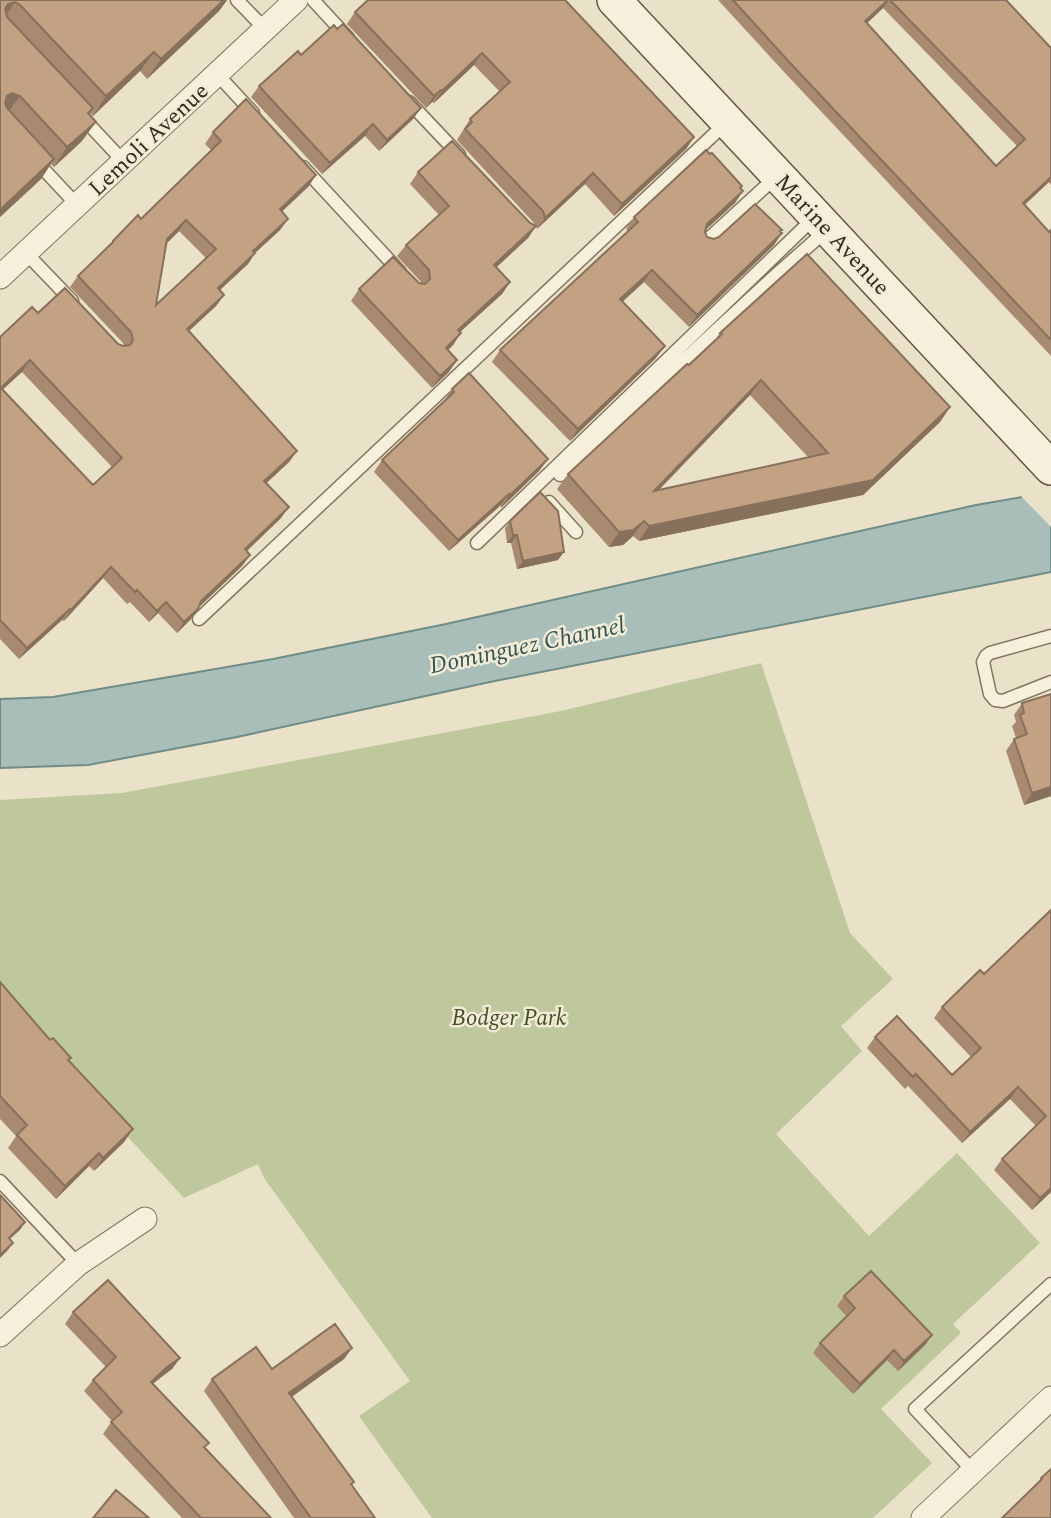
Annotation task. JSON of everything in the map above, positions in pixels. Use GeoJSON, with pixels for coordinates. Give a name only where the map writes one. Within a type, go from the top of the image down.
{"type":"FeatureCollection","features":[{"type":"Feature","properties":{"kind":"main road","name":"Marine Avenue"},"geometry":{"type":"LineString","coordinates":[[614,0],[1051,468]]}},
{"type":"Feature","properties":{"kind":"street","name":"Lemoli Avenue"},"geometry":{"type":"LineString","coordinates":[[0,277],[296,0]]}},
{"type":"Feature","properties":{"kind":"street"},"geometry":{"type":"LineString","coordinates":[[0,1335],[78,1264],[145,1219]]}},
{"type":"Feature","properties":{"kind":"street"},"geometry":{"type":"LineString","coordinates":[[923,1518],[1051,1398]]}},
{"type":"Feature","properties":{"kind":"lane"},"geometry":{"type":"LineString","coordinates":[[237,0],[265,29]]}},
{"type":"Feature","properties":{"kind":"lane"},"geometry":{"type":"LineString","coordinates":[[313,0],[360,50]]}},
{"type":"Feature","properties":{"kind":"lane"},"geometry":{"type":"LineString","coordinates":[[217,74],[264,125]]}},
{"type":"Feature","properties":{"kind":"lane"},"geometry":{"type":"LineString","coordinates":[[397,90],[472,169]]}},
{"type":"Feature","properties":{"kind":"lane"},"geometry":{"type":"LineString","coordinates":[[71,105],[124,162]]}},
{"type":"Feature","properties":{"kind":"lane"},"geometry":{"type":"LineString","coordinates":[[199,619],[728,121]]}},
{"type":"Feature","properties":{"kind":"lane"},"geometry":{"type":"LineString","coordinates":[[26,149],[77,205]]}},
{"type":"Feature","properties":{"kind":"lane"},"geometry":{"type":"LineString","coordinates":[[292,155],[405,277]]}},
{"type":"Feature","properties":{"kind":"lane"},"geometry":{"type":"LineString","coordinates":[[705,242],[778,175]]}},
{"type":"Feature","properties":{"kind":"lane"},"geometry":{"type":"LineString","coordinates":[[576,532],[540,493],[767,283],[823,223]]}},
{"type":"Feature","properties":{"kind":"lane"},"geometry":{"type":"LineString","coordinates":[[477,543],[823,223]]}},
{"type":"Feature","properties":{"kind":"lane"},"geometry":{"type":"LineString","coordinates":[[26,253],[82,312]]}},
{"type":"Feature","properties":{"kind":"lane"},"geometry":{"type":"LineString","coordinates":[[1051,636],[990,653],[983,662],[990,694],[995,700],[1003,701],[1051,682]]}},
{"type":"Feature","properties":{"kind":"lane"},"geometry":{"type":"LineString","coordinates":[[0,1181],[78,1264]]}},
{"type":"Feature","properties":{"kind":"lane"},"geometry":{"type":"LineString","coordinates":[[973,1471],[915,1409],[1051,1284]]}},
{"type":"Feature","properties":{"kind":"green space","name":"Bodger Park"},"geometry":{"type":"Polygon","coordinates":[[[761,663],[850,933],[893,979],[841,1026],[862,1051],[776,1134],[869,1236],[957,1153],[1040,1243],[953,1324],[961,1333],[881,1409],[932,1463],[873,1518],[432,1518],[359,1416],[410,1381],[264,1178],[258,1164],[184,1198],[0,998],[0,800],[122,793],[561,711],[761,663]]]}},
{"type":"Feature","properties":{"kind":"water","name":"Dominguez Channel"},"geometry":{"type":"Polygon","coordinates":[[[1051,492],[1051,572],[490,682],[237,737],[88,765],[0,768],[0,699],[53,697],[273,659],[446,624],[976,505],[1051,492]]]}},
{"type":"Feature","properties":{"kind":"pier"},"geometry":{"type":"Polygon","coordinates":[[[1051,488],[1051,527],[1019,494],[1051,488]]]}},
{"type":"Feature","properties":{"kind":"building"},"geometry":{"type":"Polygon","coordinates":[[[0,0],[224,0],[161,59],[154,52],[106,96],[20,5],[15,2],[8,4],[5,9],[7,17],[93,108],[88,113],[96,122],[67,147],[20,96],[12,93],[7,96],[7,108],[54,159],[0,210],[0,0]]]}},
{"type":"Feature","properties":{"kind":"building"},"geometry":{"type":"Polygon","coordinates":[[[368,0],[565,0],[694,137],[622,204],[593,173],[545,218],[543,211],[465,129],[472,122],[470,119],[510,82],[482,53],[434,96],[355,12],[368,0]]]}},
{"type":"Feature","properties":{"kind":"building"},"geometry":{"type":"Polygon","coordinates":[[[733,0],[888,0],[865,21],[996,166],[1025,139],[890,0],[1006,0],[1051,48],[1051,177],[1023,203],[1049,232],[1051,230],[1051,340],[791,64],[733,0]]]}},
{"type":"Feature","properties":{"kind":"building"},"geometry":{"type":"Polygon","coordinates":[[[343,24],[421,108],[387,140],[373,124],[330,163],[259,86],[298,51],[301,55],[334,25],[337,29],[343,24]]]}},
{"type":"Feature","properties":{"kind":"building"},"geometry":{"type":"Polygon","coordinates":[[[246,99],[316,175],[280,209],[288,219],[218,288],[224,295],[187,329],[297,451],[264,481],[289,507],[245,549],[250,555],[201,601],[198,609],[184,622],[166,602],[157,611],[111,567],[71,610],[27,648],[0,620],[0,337],[32,307],[38,313],[65,288],[118,344],[130,345],[133,340],[131,332],[78,276],[138,215],[141,219],[221,141],[213,132],[246,99]],[[186,220],[167,239],[156,305],[216,249],[186,220]],[[30,360],[1,388],[93,485],[122,458],[30,360]]]}},
{"type":"Feature","properties":{"kind":"building"},"geometry":{"type":"Polygon","coordinates":[[[452,141],[530,223],[536,226],[494,265],[510,282],[458,330],[461,333],[446,348],[457,360],[440,376],[359,289],[393,257],[419,283],[425,284],[430,279],[429,270],[406,245],[449,206],[418,172],[452,141]]]}},
{"type":"Feature","properties":{"kind":"building"},"geometry":{"type":"Polygon","coordinates":[[[706,150],[712,153],[742,186],[740,188],[743,191],[707,224],[707,237],[719,237],[755,204],[782,233],[697,315],[652,270],[620,299],[665,346],[578,429],[500,350],[638,222],[634,217],[706,150]]]}},
{"type":"Feature","properties":{"kind":"building"},"geometry":{"type":"Polygon","coordinates":[[[807,254],[950,407],[873,480],[649,526],[644,521],[633,530],[619,532],[568,474],[689,365],[722,334],[720,333],[807,254]],[[761,380],[654,491],[828,453],[761,380]]]}},
{"type":"Feature","properties":{"kind":"building"},"geometry":{"type":"Polygon","coordinates":[[[469,373],[548,459],[458,540],[382,460],[454,392],[452,389],[469,373]]]}},
{"type":"Feature","properties":{"kind":"building"},"geometry":{"type":"Polygon","coordinates":[[[540,492],[558,511],[564,552],[523,561],[517,535],[513,535],[510,521],[540,492]]]}},
{"type":"Feature","properties":{"kind":"building"},"geometry":{"type":"Polygon","coordinates":[[[1051,694],[1051,787],[1032,793],[1014,739],[1027,734],[1020,715],[1024,713],[1022,703],[1051,694]]]}},
{"type":"Feature","properties":{"kind":"building"},"geometry":{"type":"Polygon","coordinates":[[[1051,910],[1051,1188],[1040,1198],[1002,1159],[1046,1116],[1018,1087],[970,1132],[916,1074],[913,1077],[875,1037],[897,1016],[952,1075],[981,1048],[942,1007],[980,970],[984,974],[1051,910]]]}},
{"type":"Feature","properties":{"kind":"building"},"geometry":{"type":"Polygon","coordinates":[[[0,982],[133,1129],[103,1158],[99,1153],[65,1186],[17,1135],[27,1125],[0,1096],[0,982]]]}},
{"type":"Feature","properties":{"kind":"building"},"geometry":{"type":"Polygon","coordinates":[[[0,1195],[25,1222],[9,1238],[13,1243],[0,1255],[0,1195]]]}},
{"type":"Feature","properties":{"kind":"building"},"geometry":{"type":"Polygon","coordinates":[[[871,1271],[932,1335],[904,1361],[894,1350],[860,1384],[820,1343],[855,1308],[844,1296],[871,1271]]]}},
{"type":"Feature","properties":{"kind":"building"},"geometry":{"type":"Polygon","coordinates":[[[108,1280],[180,1358],[151,1382],[209,1443],[204,1447],[271,1518],[201,1518],[111,1422],[122,1412],[93,1380],[116,1357],[73,1312],[108,1280]]]}},
{"type":"Feature","properties":{"kind":"building"},"geometry":{"type":"Polygon","coordinates":[[[335,1324],[352,1348],[289,1393],[354,1482],[351,1484],[375,1518],[311,1518],[212,1379],[256,1347],[272,1369],[335,1324]]]}},
{"type":"Feature","properties":{"kind":"building"},"geometry":{"type":"Polygon","coordinates":[[[1051,1469],[1051,1518],[1002,1518],[1041,1478],[1051,1469]]]}},
{"type":"Feature","properties":{"kind":"building"},"geometry":{"type":"Polygon","coordinates":[[[116,1490],[149,1518],[93,1518],[116,1490]]]}}]}
